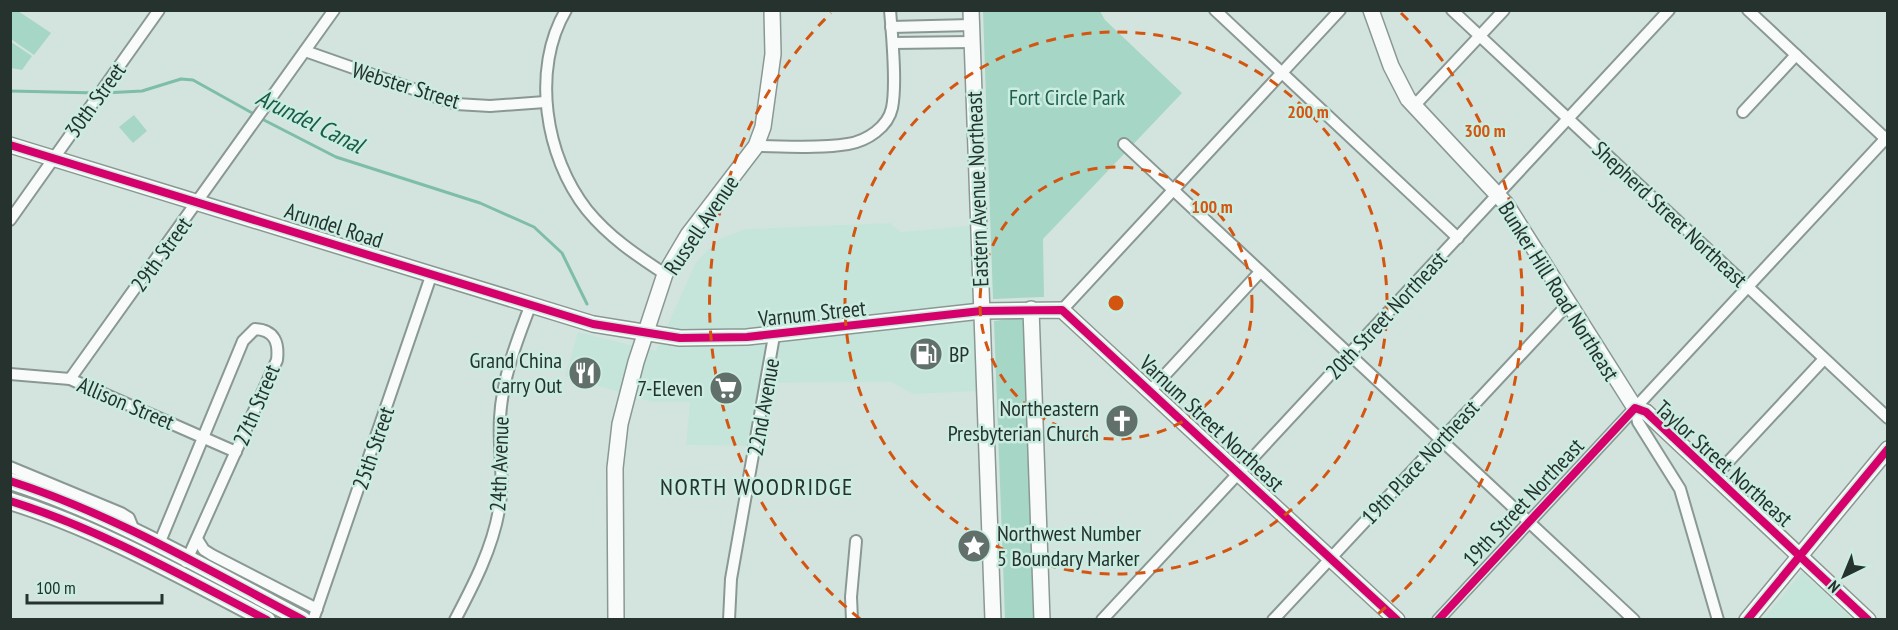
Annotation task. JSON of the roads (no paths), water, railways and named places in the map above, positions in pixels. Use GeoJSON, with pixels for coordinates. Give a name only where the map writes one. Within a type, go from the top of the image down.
{"type":"FeatureCollection","features":[{"type":"Feature","properties":{"kind":"main road"},"geometry":{"type":"LineString","coordinates":[[10,481],[36,489],[159,544],[303,620]]}},
{"type":"Feature","properties":{"kind":"main road"},"geometry":{"type":"LineString","coordinates":[[10,501],[44,512],[178,574],[267,620]]}},
{"type":"Feature","properties":{"kind":"street","name":"30th Street"},"geometry":{"type":"LineString","coordinates":[[10,220],[159,10]]}},
{"type":"Feature","properties":{"kind":"street","name":"29th Street"},"geometry":{"type":"LineString","coordinates":[[70,379],[200,201],[334,10]]}},
{"type":"Feature","properties":{"kind":"street"},"geometry":{"type":"LineString","coordinates":[[566,10],[551,41],[545,69],[545,102],[556,147],[570,182],[586,209],[619,243],[665,274]]}},
{"type":"Feature","properties":{"kind":"street","name":"Russell Avenue"},"geometry":{"type":"LineString","coordinates":[[616,620],[616,457],[626,400],[665,274],[688,235],[756,146],[768,102],[773,54],[772,10]]}},
{"type":"Feature","properties":{"kind":"street"},"geometry":{"type":"LineString","coordinates":[[756,146],[849,144],[867,138],[880,129],[892,108],[893,43],[890,10]]}},
{"type":"Feature","properties":{"kind":"street"},"geometry":{"type":"LineString","coordinates":[[1215,10],[1458,237]]}},
{"type":"Feature","properties":{"kind":"street"},"geometry":{"type":"LineString","coordinates":[[981,311],[1062,310],[1340,10]]}},
{"type":"Feature","properties":{"kind":"street","name":"Bunker Hill Road Northeast"},"geometry":{"type":"LineString","coordinates":[[1371,10],[1391,66],[1414,106],[1498,195],[1521,227],[1635,408],[1638,422],[1680,489],[1718,620]]}},
{"type":"Feature","properties":{"kind":"street","name":"Shepherd Street Northeast"},"geometry":{"type":"LineString","coordinates":[[1452,10],[1887,418]]}},
{"type":"Feature","properties":{"kind":"street"},"geometry":{"type":"LineString","coordinates":[[1414,106],[1504,10]]}},
{"type":"Feature","properties":{"kind":"street","name":"20th Street Northeast"},"geometry":{"type":"LineString","coordinates":[[1101,620],[1669,10]]}},
{"type":"Feature","properties":{"kind":"street"},"geometry":{"type":"LineString","coordinates":[[1748,10],[1887,139]]}},
{"type":"Feature","properties":{"kind":"street"},"geometry":{"type":"LineString","coordinates":[[891,27],[971,18]]}},
{"type":"Feature","properties":{"kind":"street","name":"Eastern Avenue Northeast"},"geometry":{"type":"LineString","coordinates":[[971,18],[993,620]]}},
{"type":"Feature","properties":{"kind":"street"},"geometry":{"type":"LineString","coordinates":[[893,43],[972,42]]}},
{"type":"Feature","properties":{"kind":"street","name":"Webster Street"},"geometry":{"type":"LineString","coordinates":[[305,51],[456,104],[490,106],[545,102]]}},
{"type":"Feature","properties":{"kind":"street"},"geometry":{"type":"LineString","coordinates":[[1743,112],[1796,55]]}},
{"type":"Feature","properties":{"kind":"street","name":"19th Street Northeast"},"geometry":{"type":"LineString","coordinates":[[1438,620],[1887,139]]}},
{"type":"Feature","properties":{"kind":"street"},"geometry":{"type":"LineString","coordinates":[[1124,144],[1634,620]]}},
{"type":"Feature","properties":{"kind":"street","name":"Arundel Road"},"geometry":{"type":"LineString","coordinates":[[10,145],[200,201],[431,276],[593,324],[648,333]]}},
{"type":"Feature","properties":{"kind":"street"},"geometry":{"type":"LineString","coordinates":[[1151,390],[1260,272]]}},
{"type":"Feature","properties":{"kind":"street","name":"25th Street"},"geometry":{"type":"LineString","coordinates":[[315,614],[431,276]]}},
{"type":"Feature","properties":{"kind":"street","name":"24th Avenue"},"geometry":{"type":"LineString","coordinates":[[455,620],[474,584],[494,535],[503,489],[500,419],[504,388],[516,344],[531,304]]}},
{"type":"Feature","properties":{"kind":"street","name":"19th Place Northeast"},"geometry":{"type":"LineString","coordinates":[[1273,620],[1568,304]]}},
{"type":"Feature","properties":{"kind":"street"},"geometry":{"type":"LineString","coordinates":[[1031,309],[1042,620]]}},
{"type":"Feature","properties":{"kind":"street","name":"Varnum Street Northeast"},"geometry":{"type":"LineString","coordinates":[[1062,310],[1397,620]]}},
{"type":"Feature","properties":{"kind":"street","name":"Varnum Street"},"geometry":{"type":"LineString","coordinates":[[648,333],[680,338],[774,336],[981,311]]}},
{"type":"Feature","properties":{"kind":"street","name":"27th Street"},"geometry":{"type":"LineString","coordinates":[[159,544],[243,341],[249,333],[262,330],[276,340],[277,360],[188,559],[178,574]]}},
{"type":"Feature","properties":{"kind":"street","name":"22nd Avenue"},"geometry":{"type":"LineString","coordinates":[[729,620],[731,579],[774,336]]}},
{"type":"Feature","properties":{"kind":"street"},"geometry":{"type":"LineString","coordinates":[[1715,476],[1824,359]]}},
{"type":"Feature","properties":{"kind":"street","name":"Allison Street"},"geometry":{"type":"LineString","coordinates":[[10,374],[70,379],[236,452]]}},
{"type":"Feature","properties":{"kind":"street","name":"Taylor Street Northeast"},"geometry":{"type":"LineString","coordinates":[[1635,408],[1646,412],[1868,620]]}},
{"type":"Feature","properties":{"kind":"street"},"geometry":{"type":"LineString","coordinates":[[1662,458],[1666,444],[1676,440]]}},
{"type":"Feature","properties":{"kind":"street"},"geometry":{"type":"LineString","coordinates":[[1747,620],[1887,449]]}},
{"type":"Feature","properties":{"kind":"street"},"geometry":{"type":"LineString","coordinates":[[10,467],[121,513],[129,518],[135,533]]}},
{"type":"Feature","properties":{"kind":"street"},"geometry":{"type":"LineString","coordinates":[[197,539],[204,550],[315,614]]}},
{"type":"Feature","properties":{"kind":"street"},"geometry":{"type":"LineString","coordinates":[[852,620],[856,541]]}},
{"type":"Feature","properties":{"kind":"waterway","name":"Arundel Canal"},"geometry":{"type":"LineString","coordinates":[[104,93],[142,91],[181,79],[193,80],[254,114]]}},
{"type":"Feature","properties":{"kind":"waterway","name":"Arundel Canal"},"geometry":{"type":"LineString","coordinates":[[10,91],[98,93]]}},
{"type":"Feature","properties":{"kind":"waterway","name":"Arundel Canal"},"geometry":{"type":"LineString","coordinates":[[260,118],[336,157],[480,203],[534,227],[562,253],[587,304]]}},
{"type":"Feature","properties":{"kind":"place","name":"BP"},"geometry":{"type":"Point","coordinates":[926,354]}},
{"type":"Feature","properties":{"kind":"place","name":"Grand China Carry Out"},"geometry":{"type":"Point","coordinates":[585,373]}},
{"type":"Feature","properties":{"kind":"place","name":"7-Eleven"},"geometry":{"type":"Point","coordinates":[726,388]}},
{"type":"Feature","properties":{"kind":"place","name":"Northeastern Presbyterian Church"},"geometry":{"type":"Point","coordinates":[1122,421]}},
{"type":"Feature","properties":{"kind":"place","name":"Northwest Number 5 Boundary Marker"},"geometry":{"type":"Point","coordinates":[974,546]}},
{"type":"Feature","properties":{"kind":"district","name":"NORTH WOODRIDGE"},"geometry":{"type":"Point","coordinates":[757,486]}},
{"type":"Feature","properties":{"kind":"park label","name":"Fort Circle Park"},"geometry":{"type":"Point","coordinates":[1067,97]}}]}
